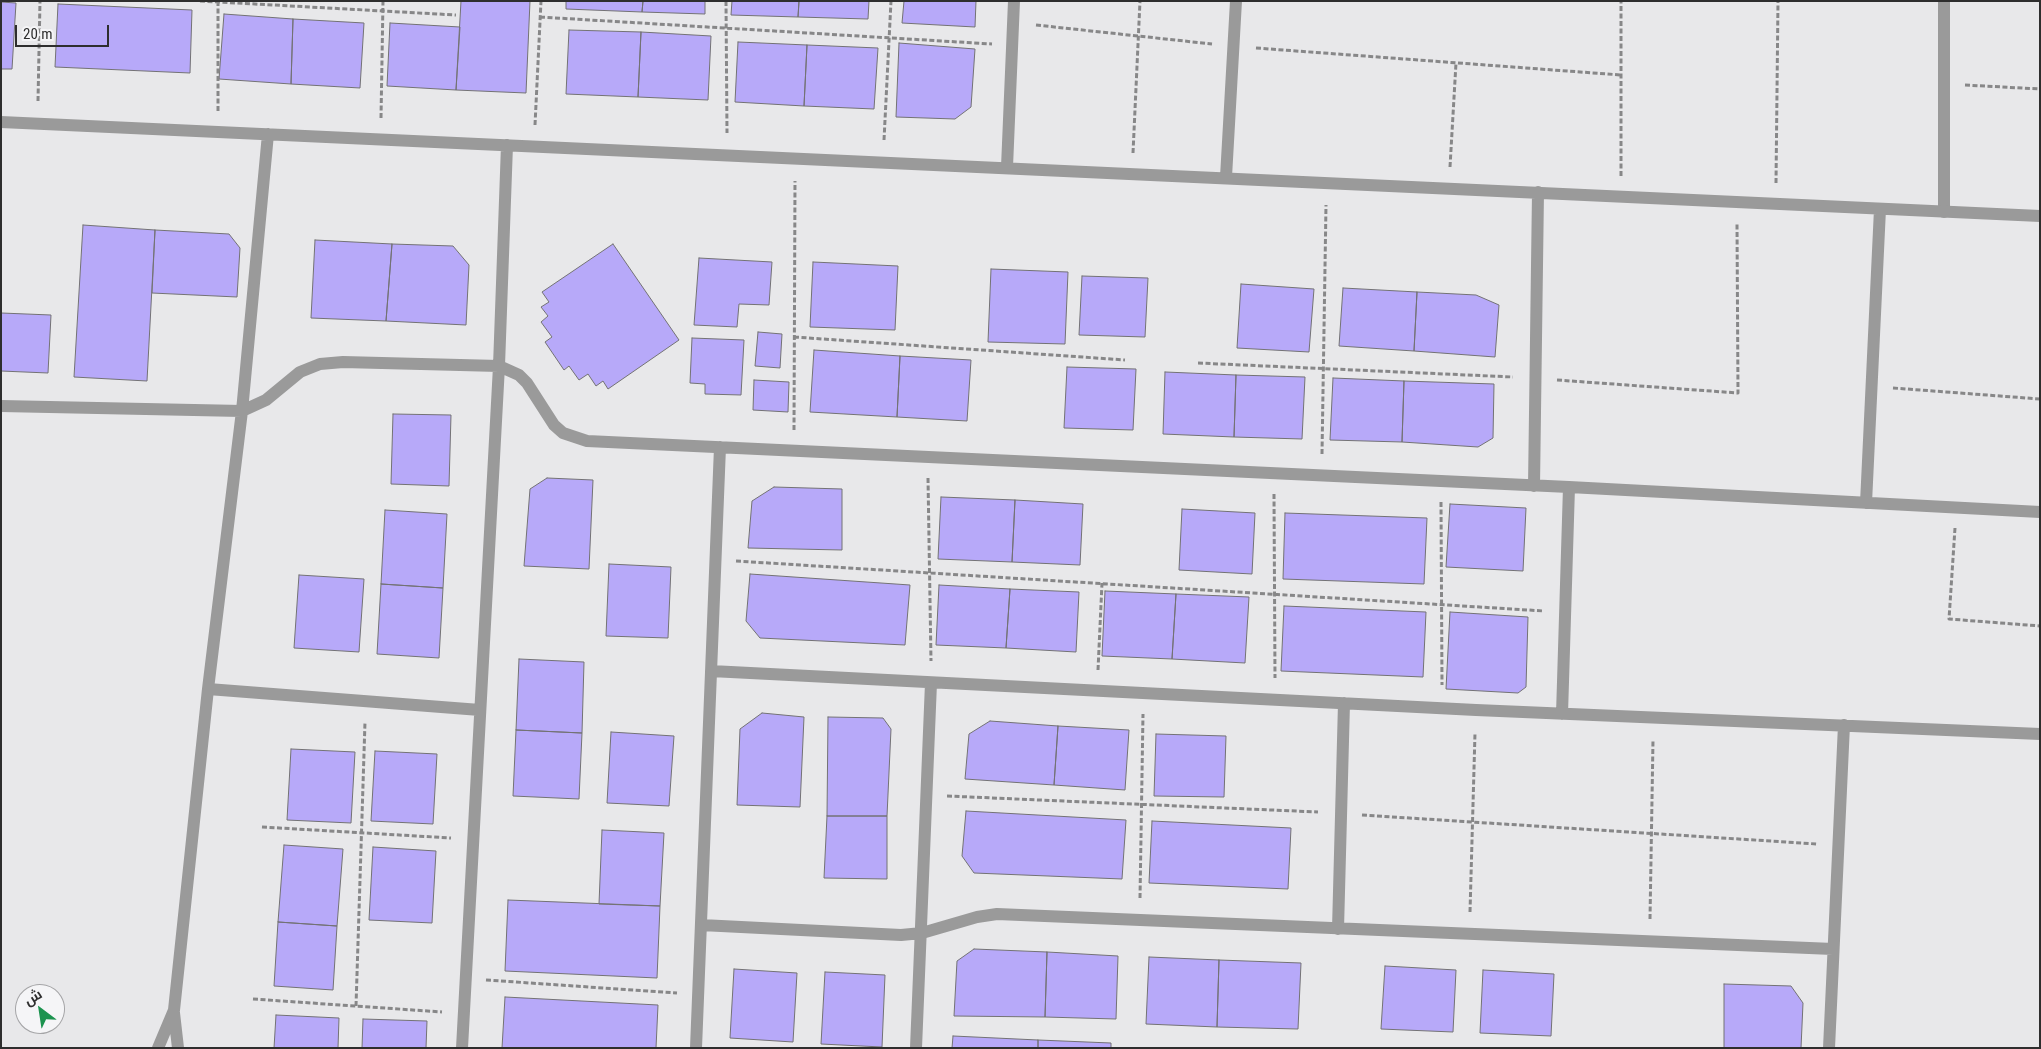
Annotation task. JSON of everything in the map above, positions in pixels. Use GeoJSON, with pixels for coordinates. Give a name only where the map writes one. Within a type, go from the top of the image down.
{"type":"FeatureCollection","features":[{"type":"Feature","properties":{"kind":"street"},"geometry":{"type":"LineString","coordinates":[[1007,167],[1014,1]]}},
{"type":"Feature","properties":{"kind":"street"},"geometry":{"type":"LineString","coordinates":[[1226,178],[1236,1]]}},
{"type":"Feature","properties":{"kind":"street"},"geometry":{"type":"LineString","coordinates":[[1944,1],[1944,212]]}},
{"type":"Feature","properties":{"kind":"street"},"geometry":{"type":"LineString","coordinates":[[1,122],[2040,216]]}},
{"type":"Feature","properties":{"kind":"street"},"geometry":{"type":"LineString","coordinates":[[178,1048],[174,1010],[208,689],[242,411],[268,134]]}},
{"type":"Feature","properties":{"kind":"street"},"geometry":{"type":"LineString","coordinates":[[462,1048],[499,366],[507,145]]}},
{"type":"Feature","properties":{"kind":"street"},"geometry":{"type":"LineString","coordinates":[[1534,486],[1538,192]]}},
{"type":"Feature","properties":{"kind":"street"},"geometry":{"type":"LineString","coordinates":[[1866,503],[1880,209]]}},
{"type":"Feature","properties":{"kind":"street"},"geometry":{"type":"LineString","coordinates":[[1,406],[242,411],[266,400],[300,372],[320,364],[343,362],[499,366],[519,375],[554,425],[575,438],[794,451],[1569,487],[2040,512]]}},
{"type":"Feature","properties":{"kind":"street"},"geometry":{"type":"LineString","coordinates":[[696,1048],[720,447]]}},
{"type":"Feature","properties":{"kind":"street"},"geometry":{"type":"LineString","coordinates":[[1562,714],[1569,487]]}},
{"type":"Feature","properties":{"kind":"street"},"geometry":{"type":"LineString","coordinates":[[711,671],[1476,710],[2040,734]]}},
{"type":"Feature","properties":{"kind":"street"},"geometry":{"type":"LineString","coordinates":[[916,1048],[931,683]]}},
{"type":"Feature","properties":{"kind":"street"},"geometry":{"type":"LineString","coordinates":[[208,689],[480,710]]}},
{"type":"Feature","properties":{"kind":"street"},"geometry":{"type":"LineString","coordinates":[[1338,929],[1344,703]]}},
{"type":"Feature","properties":{"kind":"street"},"geometry":{"type":"LineString","coordinates":[[1829,1048],[1844,725]]}},
{"type":"Feature","properties":{"kind":"street"},"geometry":{"type":"LineString","coordinates":[[702,925],[880,935],[922,933],[976,917],[997,914],[1833,950]]}},
{"type":"Feature","properties":{"kind":"street"},"geometry":{"type":"LineString","coordinates":[[158,1048],[174,1010]]}},
{"type":"Feature","properties":{"kind":"path"},"geometry":{"type":"LineString","coordinates":[[37,124],[40,1]]}},
{"type":"Feature","properties":{"kind":"path"},"geometry":{"type":"LineString","coordinates":[[200,1],[456,15]]}},
{"type":"Feature","properties":{"kind":"path"},"geometry":{"type":"LineString","coordinates":[[380,140],[383,1]]}},
{"type":"Feature","properties":{"kind":"path"},"geometry":{"type":"LineString","coordinates":[[534,147],[541,1]]}},
{"type":"Feature","properties":{"kind":"path"},"geometry":{"type":"LineString","coordinates":[[726,1],[727,155]]}},
{"type":"Feature","properties":{"kind":"path"},"geometry":{"type":"LineString","coordinates":[[883,162],[891,1]]}},
{"type":"Feature","properties":{"kind":"path"},"geometry":{"type":"LineString","coordinates":[[1132,173],[1140,1]]}},
{"type":"Feature","properties":{"kind":"path"},"geometry":{"type":"LineString","coordinates":[[1621,196],[1622,1]]}},
{"type":"Feature","properties":{"kind":"path"},"geometry":{"type":"LineString","coordinates":[[1776,204],[1778,1]]}},
{"type":"Feature","properties":{"kind":"path"},"geometry":{"type":"LineString","coordinates":[[218,2],[218,132]]}},
{"type":"Feature","properties":{"kind":"path"},"geometry":{"type":"LineString","coordinates":[[540,17],[1012,45]]}},
{"type":"Feature","properties":{"kind":"path"},"geometry":{"type":"LineString","coordinates":[[1035,32],[1036,24],[1234,46],[1621,76]]}},
{"type":"Feature","properties":{"kind":"path"},"geometry":{"type":"LineString","coordinates":[[1449,188],[1456,63]]}},
{"type":"Feature","properties":{"kind":"path"},"geometry":{"type":"LineString","coordinates":[[1944,84],[2040,89]]}},
{"type":"Feature","properties":{"kind":"path"},"geometry":{"type":"LineString","coordinates":[[794,451],[795,158]]}},
{"type":"Feature","properties":{"kind":"path"},"geometry":{"type":"LineString","coordinates":[[1322,476],[1326,182]]}},
{"type":"Feature","properties":{"kind":"path"},"geometry":{"type":"LineString","coordinates":[[794,338],[1125,360]]}},
{"type":"Feature","properties":{"kind":"path"},"geometry":{"type":"LineString","coordinates":[[1872,387],[2040,399]]}},
{"type":"Feature","properties":{"kind":"path"},"geometry":{"type":"LineString","coordinates":[[928,457],[931,683]]}},
{"type":"Feature","properties":{"kind":"path"},"geometry":{"type":"LineString","coordinates":[[1274,473],[1275,700]]}},
{"type":"Feature","properties":{"kind":"path"},"geometry":{"type":"LineString","coordinates":[[1441,481],[1442,708]]}},
{"type":"Feature","properties":{"kind":"path"},"geometry":{"type":"LineString","coordinates":[[1956,508],[1949,619],[2040,626]]}},
{"type":"Feature","properties":{"kind":"path"},"geometry":{"type":"LineString","coordinates":[[716,560],[1565,612]]}},
{"type":"Feature","properties":{"kind":"path"},"geometry":{"type":"LineString","coordinates":[[1098,691],[1102,583]]}},
{"type":"Feature","properties":{"kind":"path"},"geometry":{"type":"LineString","coordinates":[[1140,920],[1143,694]]}},
{"type":"Feature","properties":{"kind":"path"},"geometry":{"type":"LineString","coordinates":[[356,1006],[366,702]]}},
{"type":"Feature","properties":{"kind":"path"},"geometry":{"type":"LineString","coordinates":[[1469,934],[1476,710]]}},
{"type":"Feature","properties":{"kind":"path"},"geometry":{"type":"LineString","coordinates":[[1650,942],[1653,717]]}},
{"type":"Feature","properties":{"kind":"path"},"geometry":{"type":"LineString","coordinates":[[927,795],[1341,813],[1838,846]]}},
{"type":"Feature","properties":{"kind":"path"},"geometry":{"type":"LineString","coordinates":[[262,827],[473,840]]}},
{"type":"Feature","properties":{"kind":"path"},"geometry":{"type":"LineString","coordinates":[[466,978],[698,995]]}},
{"type":"Feature","properties":{"kind":"path"},"geometry":{"type":"LineString","coordinates":[[253,999],[464,1014]]}},
{"type":"Feature","properties":{"kind":"building"},"geometry":{"type":"Polygon","coordinates":[[[461,1],[530,1],[526,93],[456,90],[461,1]]]}},
{"type":"Feature","properties":{"kind":"building"},"geometry":{"type":"Polygon","coordinates":[[[566,1],[643,1],[642,12],[566,9],[566,1]]]}},
{"type":"Feature","properties":{"kind":"building"},"geometry":{"type":"Polygon","coordinates":[[[643,1],[705,1],[705,14],[642,12],[643,1]]]}},
{"type":"Feature","properties":{"kind":"building"},"geometry":{"type":"Polygon","coordinates":[[[732,1],[799,1],[798,17],[731,15],[732,1]]]}},
{"type":"Feature","properties":{"kind":"building"},"geometry":{"type":"Polygon","coordinates":[[[799,1],[869,1],[868,19],[798,17],[799,1]]]}},
{"type":"Feature","properties":{"kind":"building"},"geometry":{"type":"Polygon","coordinates":[[[904,1],[976,1],[975,27],[902,23],[904,1]]]}},
{"type":"Feature","properties":{"kind":"building"},"geometry":{"type":"Polygon","coordinates":[[[1,2],[16,3],[12,69],[1,69],[1,2]]]}},
{"type":"Feature","properties":{"kind":"building"},"geometry":{"type":"Polygon","coordinates":[[[58,4],[192,10],[190,73],[55,67],[58,4]]]}},
{"type":"Feature","properties":{"kind":"building"},"geometry":{"type":"Polygon","coordinates":[[[224,14],[293,19],[291,84],[219,79],[224,14]]]}},
{"type":"Feature","properties":{"kind":"building"},"geometry":{"type":"Polygon","coordinates":[[[293,19],[364,23],[360,88],[291,84],[293,19]]]}},
{"type":"Feature","properties":{"kind":"building"},"geometry":{"type":"Polygon","coordinates":[[[390,23],[460,27],[456,90],[387,86],[390,23]]]}},
{"type":"Feature","properties":{"kind":"building"},"geometry":{"type":"Polygon","coordinates":[[[569,30],[641,32],[638,97],[566,94],[569,30]]]}},
{"type":"Feature","properties":{"kind":"building"},"geometry":{"type":"Polygon","coordinates":[[[641,32],[711,36],[708,100],[638,97],[641,32]]]}},
{"type":"Feature","properties":{"kind":"building"},"geometry":{"type":"Polygon","coordinates":[[[738,42],[807,45],[804,106],[735,102],[738,42]]]}},
{"type":"Feature","properties":{"kind":"building"},"geometry":{"type":"Polygon","coordinates":[[[899,43],[975,49],[971,107],[955,119],[896,117],[899,43]]]}},
{"type":"Feature","properties":{"kind":"building"},"geometry":{"type":"Polygon","coordinates":[[[807,45],[878,48],[874,109],[804,106],[807,45]]]}},
{"type":"Feature","properties":{"kind":"building"},"geometry":{"type":"Polygon","coordinates":[[[83,225],[155,230],[147,381],[74,377],[83,225]]]}},
{"type":"Feature","properties":{"kind":"building"},"geometry":{"type":"Polygon","coordinates":[[[155,230],[229,234],[240,248],[237,297],[152,293],[155,230]]]}},
{"type":"Feature","properties":{"kind":"building"},"geometry":{"type":"Polygon","coordinates":[[[315,240],[392,244],[386,321],[311,318],[315,240]]]}},
{"type":"Feature","properties":{"kind":"building"},"geometry":{"type":"Polygon","coordinates":[[[392,244],[453,246],[469,265],[466,325],[386,321],[392,244]]]}},
{"type":"Feature","properties":{"kind":"building"},"geometry":{"type":"Polygon","coordinates":[[[613,244],[679,340],[608,389],[603,381],[596,386],[588,374],[579,380],[569,366],[564,370],[545,342],[552,337],[541,322],[548,316],[541,307],[549,302],[542,292],[613,244]]]}},
{"type":"Feature","properties":{"kind":"building"},"geometry":{"type":"Polygon","coordinates":[[[699,258],[772,262],[769,305],[739,304],[737,327],[694,325],[699,258]]]}},
{"type":"Feature","properties":{"kind":"building"},"geometry":{"type":"Polygon","coordinates":[[[813,262],[898,266],[895,330],[810,327],[813,262]]]}},
{"type":"Feature","properties":{"kind":"building"},"geometry":{"type":"Polygon","coordinates":[[[991,269],[1068,272],[1065,344],[988,342],[991,269]]]}},
{"type":"Feature","properties":{"kind":"building"},"geometry":{"type":"Polygon","coordinates":[[[1082,276],[1148,278],[1145,337],[1079,335],[1082,276]]]}},
{"type":"Feature","properties":{"kind":"building"},"geometry":{"type":"Polygon","coordinates":[[[1241,284],[1314,289],[1309,352],[1237,348],[1241,284]]]}},
{"type":"Feature","properties":{"kind":"building"},"geometry":{"type":"Polygon","coordinates":[[[1343,288],[1417,292],[1414,351],[1339,346],[1343,288]]]}},
{"type":"Feature","properties":{"kind":"building"},"geometry":{"type":"Polygon","coordinates":[[[1417,292],[1476,295],[1499,305],[1495,357],[1414,351],[1417,292]]]}},
{"type":"Feature","properties":{"kind":"building"},"geometry":{"type":"Polygon","coordinates":[[[1,313],[51,315],[48,373],[1,371],[1,313]]]}},
{"type":"Feature","properties":{"kind":"building"},"geometry":{"type":"Polygon","coordinates":[[[758,332],[782,334],[780,368],[755,366],[758,332]]]}},
{"type":"Feature","properties":{"kind":"building"},"geometry":{"type":"Polygon","coordinates":[[[692,338],[744,340],[741,395],[705,394],[705,384],[690,383],[692,338]]]}},
{"type":"Feature","properties":{"kind":"building"},"geometry":{"type":"Polygon","coordinates":[[[814,350],[900,356],[897,417],[810,412],[814,350]]]}},
{"type":"Feature","properties":{"kind":"building"},"geometry":{"type":"Polygon","coordinates":[[[900,356],[971,360],[967,421],[897,417],[900,356]]]}},
{"type":"Feature","properties":{"kind":"building"},"geometry":{"type":"Polygon","coordinates":[[[1067,367],[1136,369],[1133,430],[1064,428],[1067,367]]]}},
{"type":"Feature","properties":{"kind":"building"},"geometry":{"type":"Polygon","coordinates":[[[1165,372],[1236,375],[1234,437],[1163,434],[1165,372]]]}},
{"type":"Feature","properties":{"kind":"building"},"geometry":{"type":"Polygon","coordinates":[[[1236,375],[1305,377],[1302,439],[1234,437],[1236,375]]]}},
{"type":"Feature","properties":{"kind":"building"},"geometry":{"type":"Polygon","coordinates":[[[1333,378],[1404,381],[1402,442],[1330,440],[1333,378]]]}},
{"type":"Feature","properties":{"kind":"building"},"geometry":{"type":"Polygon","coordinates":[[[754,380],[789,382],[788,412],[753,410],[754,380]]]}},
{"type":"Feature","properties":{"kind":"building"},"geometry":{"type":"Polygon","coordinates":[[[1404,381],[1494,384],[1493,438],[1478,447],[1402,442],[1404,381]]]}},
{"type":"Feature","properties":{"kind":"building"},"geometry":{"type":"Polygon","coordinates":[[[393,414],[451,415],[449,486],[391,484],[393,414]]]}},
{"type":"Feature","properties":{"kind":"building"},"geometry":{"type":"Polygon","coordinates":[[[547,478],[593,480],[589,569],[524,566],[530,489],[547,478]]]}},
{"type":"Feature","properties":{"kind":"building"},"geometry":{"type":"Polygon","coordinates":[[[774,487],[842,489],[842,550],[748,548],[752,501],[774,487]]]}},
{"type":"Feature","properties":{"kind":"building"},"geometry":{"type":"Polygon","coordinates":[[[941,497],[1015,500],[1012,562],[938,559],[941,497]]]}},
{"type":"Feature","properties":{"kind":"building"},"geometry":{"type":"Polygon","coordinates":[[[1015,500],[1083,504],[1080,565],[1012,562],[1015,500]]]}},
{"type":"Feature","properties":{"kind":"building"},"geometry":{"type":"Polygon","coordinates":[[[1450,504],[1526,508],[1523,571],[1446,567],[1450,504]]]}},
{"type":"Feature","properties":{"kind":"building"},"geometry":{"type":"Polygon","coordinates":[[[1182,509],[1255,513],[1252,574],[1179,570],[1182,509]]]}},
{"type":"Feature","properties":{"kind":"building"},"geometry":{"type":"Polygon","coordinates":[[[385,510],[447,514],[443,588],[381,584],[385,510]]]}},
{"type":"Feature","properties":{"kind":"building"},"geometry":{"type":"Polygon","coordinates":[[[1285,513],[1427,518],[1424,584],[1283,579],[1285,513]]]}},
{"type":"Feature","properties":{"kind":"building"},"geometry":{"type":"Polygon","coordinates":[[[609,564],[671,567],[668,638],[606,636],[609,564]]]}},
{"type":"Feature","properties":{"kind":"building"},"geometry":{"type":"Polygon","coordinates":[[[750,574],[910,585],[905,645],[760,638],[746,621],[750,574]]]}},
{"type":"Feature","properties":{"kind":"building"},"geometry":{"type":"Polygon","coordinates":[[[299,575],[364,579],[359,652],[294,648],[299,575]]]}},
{"type":"Feature","properties":{"kind":"building"},"geometry":{"type":"Polygon","coordinates":[[[381,584],[443,588],[439,658],[377,654],[381,584]]]}},
{"type":"Feature","properties":{"kind":"building"},"geometry":{"type":"Polygon","coordinates":[[[939,585],[1010,589],[1006,648],[936,645],[939,585]]]}},
{"type":"Feature","properties":{"kind":"building"},"geometry":{"type":"Polygon","coordinates":[[[1010,589],[1079,592],[1076,652],[1006,648],[1010,589]]]}},
{"type":"Feature","properties":{"kind":"building"},"geometry":{"type":"Polygon","coordinates":[[[1105,591],[1176,594],[1172,659],[1102,656],[1105,591]]]}},
{"type":"Feature","properties":{"kind":"building"},"geometry":{"type":"Polygon","coordinates":[[[1176,594],[1249,597],[1245,663],[1172,659],[1176,594]]]}},
{"type":"Feature","properties":{"kind":"building"},"geometry":{"type":"Polygon","coordinates":[[[1284,606],[1426,612],[1423,677],[1281,671],[1284,606]]]}},
{"type":"Feature","properties":{"kind":"building"},"geometry":{"type":"Polygon","coordinates":[[[1450,612],[1528,617],[1526,687],[1518,693],[1446,689],[1450,612]]]}},
{"type":"Feature","properties":{"kind":"building"},"geometry":{"type":"Polygon","coordinates":[[[519,659],[584,662],[582,733],[516,730],[519,659]]]}},
{"type":"Feature","properties":{"kind":"building"},"geometry":{"type":"Polygon","coordinates":[[[762,713],[804,717],[800,807],[737,805],[740,729],[762,713]]]}},
{"type":"Feature","properties":{"kind":"building"},"geometry":{"type":"Polygon","coordinates":[[[828,717],[883,718],[891,729],[887,816],[827,816],[828,717]]]}},
{"type":"Feature","properties":{"kind":"building"},"geometry":{"type":"Polygon","coordinates":[[[990,721],[1058,726],[1054,785],[965,779],[969,734],[990,721]]]}},
{"type":"Feature","properties":{"kind":"building"},"geometry":{"type":"Polygon","coordinates":[[[1058,726],[1129,730],[1125,790],[1054,785],[1058,726]]]}},
{"type":"Feature","properties":{"kind":"building"},"geometry":{"type":"Polygon","coordinates":[[[516,730],[582,733],[579,799],[513,796],[516,730]]]}},
{"type":"Feature","properties":{"kind":"building"},"geometry":{"type":"Polygon","coordinates":[[[611,732],[674,736],[669,806],[607,803],[611,732]]]}},
{"type":"Feature","properties":{"kind":"building"},"geometry":{"type":"Polygon","coordinates":[[[1156,734],[1226,736],[1224,797],[1154,796],[1156,734]]]}},
{"type":"Feature","properties":{"kind":"building"},"geometry":{"type":"Polygon","coordinates":[[[291,749],[355,752],[351,823],[287,820],[291,749]]]}},
{"type":"Feature","properties":{"kind":"building"},"geometry":{"type":"Polygon","coordinates":[[[375,751],[437,754],[433,824],[371,821],[375,751]]]}},
{"type":"Feature","properties":{"kind":"building"},"geometry":{"type":"Polygon","coordinates":[[[966,811],[1126,820],[1122,879],[974,873],[962,856],[966,811]]]}},
{"type":"Feature","properties":{"kind":"building"},"geometry":{"type":"Polygon","coordinates":[[[827,816],[887,816],[887,879],[824,878],[827,816]]]}},
{"type":"Feature","properties":{"kind":"building"},"geometry":{"type":"Polygon","coordinates":[[[1152,821],[1291,828],[1288,889],[1149,883],[1152,821]]]}},
{"type":"Feature","properties":{"kind":"building"},"geometry":{"type":"Polygon","coordinates":[[[602,830],[664,833],[660,906],[599,904],[602,830]]]}},
{"type":"Feature","properties":{"kind":"building"},"geometry":{"type":"Polygon","coordinates":[[[284,845],[343,849],[337,926],[278,922],[284,845]]]}},
{"type":"Feature","properties":{"kind":"building"},"geometry":{"type":"Polygon","coordinates":[[[373,847],[436,851],[432,923],[369,920],[373,847]]]}},
{"type":"Feature","properties":{"kind":"building"},"geometry":{"type":"Polygon","coordinates":[[[508,900],[660,906],[657,978],[505,971],[508,900]]]}},
{"type":"Feature","properties":{"kind":"building"},"geometry":{"type":"Polygon","coordinates":[[[278,922],[337,926],[333,990],[274,986],[278,922]]]}},
{"type":"Feature","properties":{"kind":"building"},"geometry":{"type":"Polygon","coordinates":[[[974,949],[1047,952],[1045,1017],[954,1016],[957,961],[974,949]]]}},
{"type":"Feature","properties":{"kind":"building"},"geometry":{"type":"Polygon","coordinates":[[[1047,952],[1118,956],[1116,1019],[1045,1017],[1047,952]]]}},
{"type":"Feature","properties":{"kind":"building"},"geometry":{"type":"Polygon","coordinates":[[[1149,957],[1219,960],[1217,1027],[1146,1024],[1149,957]]]}},
{"type":"Feature","properties":{"kind":"building"},"geometry":{"type":"Polygon","coordinates":[[[1219,960],[1301,963],[1298,1029],[1217,1027],[1219,960]]]}},
{"type":"Feature","properties":{"kind":"building"},"geometry":{"type":"Polygon","coordinates":[[[1385,966],[1456,970],[1453,1032],[1381,1029],[1385,966]]]}},
{"type":"Feature","properties":{"kind":"building"},"geometry":{"type":"Polygon","coordinates":[[[734,969],[797,973],[793,1042],[730,1038],[734,969]]]}},
{"type":"Feature","properties":{"kind":"building"},"geometry":{"type":"Polygon","coordinates":[[[1483,970],[1554,974],[1551,1036],[1480,1033],[1483,970]]]}},
{"type":"Feature","properties":{"kind":"building"},"geometry":{"type":"Polygon","coordinates":[[[825,972],[885,975],[882,1047],[821,1044],[825,972]]]}},
{"type":"Feature","properties":{"kind":"building"},"geometry":{"type":"Polygon","coordinates":[[[1724,984],[1791,986],[1803,1003],[1801,1048],[1724,1048],[1724,984]]]}},
{"type":"Feature","properties":{"kind":"building"},"geometry":{"type":"Polygon","coordinates":[[[505,997],[658,1005],[656,1048],[502,1048],[505,997]]]}},
{"type":"Feature","properties":{"kind":"building"},"geometry":{"type":"Polygon","coordinates":[[[276,1015],[339,1018],[338,1048],[274,1048],[276,1015]]]}},
{"type":"Feature","properties":{"kind":"building"},"geometry":{"type":"Polygon","coordinates":[[[363,1019],[427,1021],[426,1048],[362,1048],[363,1019]]]}},
{"type":"Feature","properties":{"kind":"building"},"geometry":{"type":"Polygon","coordinates":[[[953,1036],[1038,1040],[1038,1048],[952,1048],[953,1036]]]}},
{"type":"Feature","properties":{"kind":"building"},"geometry":{"type":"Polygon","coordinates":[[[1038,1040],[1111,1043],[1111,1048],[1038,1048],[1038,1040]]]}}]}
